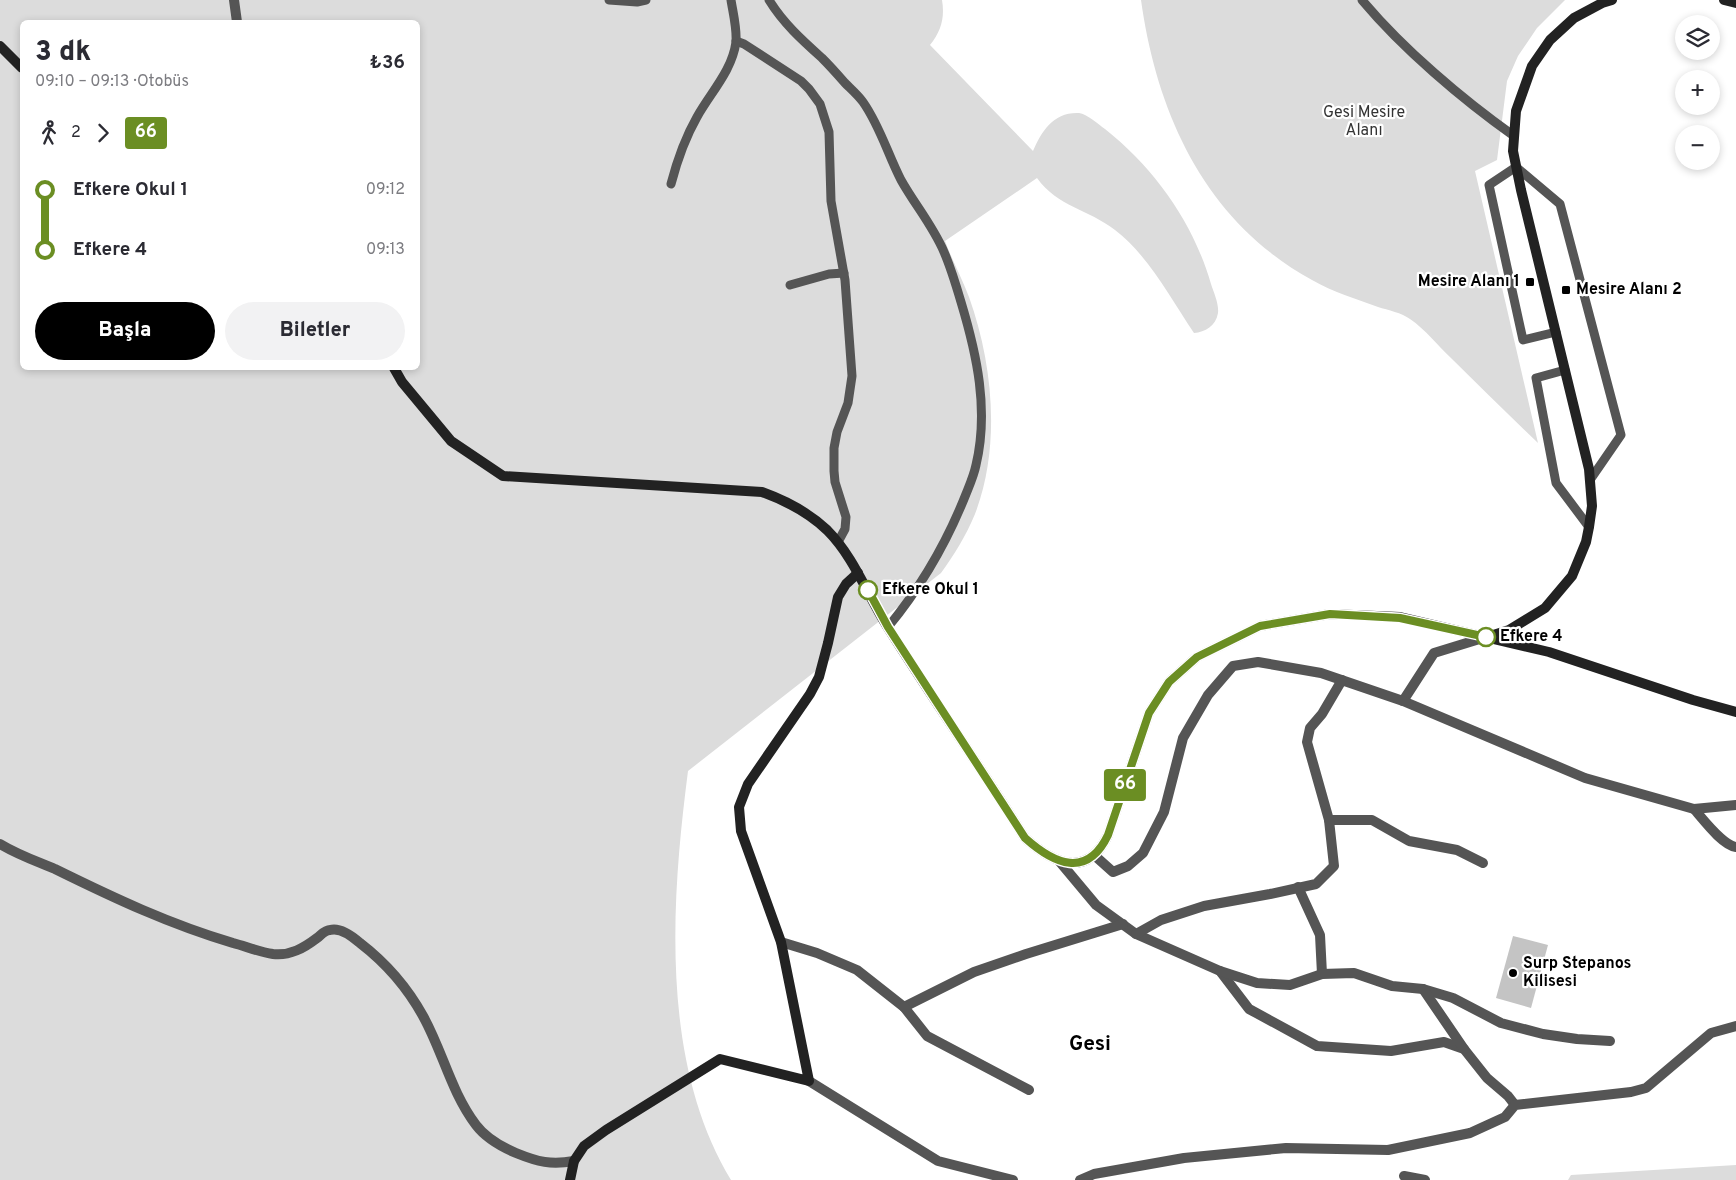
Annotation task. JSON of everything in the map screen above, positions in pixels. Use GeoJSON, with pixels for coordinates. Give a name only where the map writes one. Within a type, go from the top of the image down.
{"type":"FeatureCollection","features":[{"type":"Feature","properties":{"kind":"street"},"geometry":{"type":"LineString","coordinates":[[234,0],[238,20]]}},
{"type":"Feature","properties":{"kind":"street"},"geometry":{"type":"LineString","coordinates":[[1404,701],[1434,653],[1509,630],[1545,608],[1572,576],[1586,542],[1592,506],[1590,480],[1516,167],[1514,136],[1516,111],[1532,66],[1550,40],[1574,18],[1602,3],[1612,0]]}},
{"type":"Feature","properties":{"kind":"street"},"geometry":{"type":"LineString","coordinates":[[1724,0],[1736,3]]}},
{"type":"Feature","properties":{"kind":"street"},"geometry":{"type":"LineString","coordinates":[[0,46],[20,66]]}},
{"type":"Feature","properties":{"kind":"street"},"geometry":{"type":"LineString","coordinates":[[395,370],[402,382],[451,441],[503,476],[762,492],[793,505],[813,517],[838,542],[858,573],[888,627],[1025,838],[1041,853],[1060,862],[1096,905],[1136,934],[1220,971],[1257,983],[1290,985],[1322,974],[1354,973],[1392,986],[1423,989],[1453,998],[1500,1023],[1543,1034],[1610,1041]]}},
{"type":"Feature","properties":{"kind":"street"},"geometry":{"type":"LineString","coordinates":[[809,1081],[780,942],[741,831],[739,807],[748,784],[810,694],[819,677],[838,597],[846,584],[858,573]]}},
{"type":"Feature","properties":{"kind":"street"},"geometry":{"type":"LineString","coordinates":[[1060,862],[1078,862],[1094,854],[1103,846],[1149,713],[1169,682],[1197,657],[1260,626],[1330,614],[1400,618],[1549,652],[1693,700],[1736,712]]}},
{"type":"Feature","properties":{"kind":"street"},"geometry":{"type":"LineString","coordinates":[[1094,854],[1113,872],[1128,866],[1143,853],[1164,812],[1183,738],[1208,695],[1233,666],[1258,662],[1321,673],[1404,701],[1585,778],[1694,809],[1736,805]]}},
{"type":"Feature","properties":{"kind":"street"},"geometry":{"type":"LineString","coordinates":[[1136,934],[1160,920],[1204,906],[1316,884],[1334,866],[1329,820],[1307,742],[1310,728],[1326,708],[1342,680]]}},
{"type":"Feature","properties":{"kind":"street"},"geometry":{"type":"LineString","coordinates":[[1694,809],[1713,831],[1731,846],[1736,847]]}},
{"type":"Feature","properties":{"kind":"street"},"geometry":{"type":"LineString","coordinates":[[1329,820],[1372,820],[1409,841],[1457,850],[1483,863]]}},
{"type":"Feature","properties":{"kind":"street"},"geometry":{"type":"LineString","coordinates":[[0,844],[23,857],[53,869],[98,892],[161,918],[215,938],[272,954],[283,954],[301,949],[328,930],[338,930],[352,937],[391,970],[413,999],[433,1035],[457,1095],[476,1126],[499,1144],[524,1156],[556,1164],[574,1161]]}},
{"type":"Feature","properties":{"kind":"street"},"geometry":{"type":"LineString","coordinates":[[1298,887],[1320,935],[1322,974]]}},
{"type":"Feature","properties":{"kind":"street"},"geometry":{"type":"LineString","coordinates":[[904,1007],[974,972],[1123,924]]}},
{"type":"Feature","properties":{"kind":"street"},"geometry":{"type":"LineString","coordinates":[[780,942],[857,970],[904,1007],[927,1036],[1029,1090]]}},
{"type":"Feature","properties":{"kind":"street"},"geometry":{"type":"LineString","coordinates":[[1220,971],[1249,1009],[1318,1046],[1391,1051],[1444,1042],[1464,1049]]}},
{"type":"Feature","properties":{"kind":"street"},"geometry":{"type":"LineString","coordinates":[[1423,989],[1464,1049],[1487,1078],[1508,1096],[1515,1105]]}},
{"type":"Feature","properties":{"kind":"street"},"geometry":{"type":"LineString","coordinates":[[1080,1180],[1094,1174],[1184,1158],[1276,1149],[1388,1150],[1470,1133],[1505,1117],[1515,1105],[1630,1092],[1646,1088],[1710,1033],[1736,1026]]}},
{"type":"Feature","properties":{"kind":"street"},"geometry":{"type":"LineString","coordinates":[[570,1180],[574,1161],[584,1146],[606,1130],[720,1059],[809,1081],[938,1161],[1013,1180]]}},
{"type":"Feature","properties":{"kind":"street"},"geometry":{"type":"LineString","coordinates":[[1404,1176],[1425,1180]]}},
{"type":"Feature","properties":{"kind":"lane"},"geometry":{"type":"LineString","coordinates":[[609,0],[637,2],[646,0]]}},
{"type":"Feature","properties":{"kind":"lane"},"geometry":{"type":"LineString","coordinates":[[670,184],[687,137],[730,64],[736,41],[731,0]]}},
{"type":"Feature","properties":{"kind":"lane"},"geometry":{"type":"LineString","coordinates":[[769,0],[789,27],[855,92],[874,120],[888,154],[944,253],[968,326],[980,375],[981,429],[977,464],[973,478],[947,537],[904,607],[888,627]]}},
{"type":"Feature","properties":{"kind":"lane"},"geometry":{"type":"LineString","coordinates":[[1362,0],[1423,62],[1485,115],[1514,136]]}},
{"type":"Feature","properties":{"kind":"lane"},"geometry":{"type":"LineString","coordinates":[[736,41],[744,44],[801,81],[820,104],[829,132],[831,201],[844,273],[852,376],[848,403],[838,432],[834,454],[835,482],[846,517],[845,530],[838,542]]}},
{"type":"Feature","properties":{"kind":"lane"},"geometry":{"type":"LineString","coordinates":[[1556,332],[1524,340],[1489,185],[1516,167],[1560,204],[1621,435],[1590,480]]}},
{"type":"Feature","properties":{"kind":"lane"},"geometry":{"type":"LineString","coordinates":[[790,285],[829,274],[844,273]]}},
{"type":"Feature","properties":{"kind":"lane"},"geometry":{"type":"LineString","coordinates":[[1565,370],[1536,378],[1556,483],[1589,526]]}},
{"type":"Feature","properties":{"kind":"green space"},"geometry":{"type":"Polygon","coordinates":[[[0,0],[942,0],[943,13],[941,24],[937,35],[930,45],[1033,151],[1040,136],[1055,119],[1079,113],[1089,117],[1140,161],[1156,179],[1183,218],[1203,261],[1218,310],[1217,318],[1212,325],[1206,330],[1194,333],[1158,278],[1127,240],[1105,223],[1064,202],[1045,188],[1037,178],[945,241],[966,290],[977,323],[984,350],[991,405],[988,461],[983,488],[968,530],[941,573],[688,771],[678,874],[675,927],[676,981],[682,1034],[692,1085],[708,1134],[731,1180],[0,1180],[0,0]]]}},
{"type":"Feature","properties":{"kind":"green space","name":"Gesi Mesire Alanı"},"geometry":{"type":"Polygon","coordinates":[[[1141,0],[1565,0],[1537,28],[1518,56],[1507,81],[1497,160],[1475,171],[1538,443],[1416,323],[1399,313],[1336,292],[1312,280],[1275,256],[1243,228],[1216,196],[1193,161],[1174,124],[1160,84],[1149,43],[1141,0]]]}},
{"type":"Feature","properties":{"kind":"green space"},"geometry":{"type":"Polygon","coordinates":[[[1736,1165],[1736,1180],[1568,1180],[1571,1175],[1736,1165]]]}},
{"type":"Feature","properties":{"kind":"building"},"geometry":{"type":"Polygon","coordinates":[[[1513,936],[1548,945],[1531,1008],[1496,998],[1513,936]]]}},
{"type":"Feature","properties":{"kind":"bus line","name":"66"},"geometry":{"type":"LineString","coordinates":[[868,590],[888,627],[1025,838],[1041,853],[1060,862],[1072,863],[1084,860],[1103,846],[1149,713],[1169,682],[1197,657],[1260,626],[1330,614],[1400,618],[1486,637]]}},
{"type":"Feature","properties":{"kind":"place","name":"Mesire Alanı 1"},"geometry":{"type":"Point","coordinates":[1530,282]}},
{"type":"Feature","properties":{"kind":"place","name":"Mesire Alanı 2"},"geometry":{"type":"Point","coordinates":[1566,290]}},
{"type":"Feature","properties":{"kind":"place","name":"Efkere Okul 1"},"geometry":{"type":"Point","coordinates":[868,590]}},
{"type":"Feature","properties":{"kind":"place","name":"Efkere 4"},"geometry":{"type":"Point","coordinates":[1486,637]}},
{"type":"Feature","properties":{"kind":"place","name":"Surp Stepanos Kilisesi"},"geometry":{"type":"Point","coordinates":[1513,973]}},
{"type":"Feature","properties":{"kind":"district","name":"Gesi"},"geometry":{"type":"Point","coordinates":[1090,1044]}}]}
